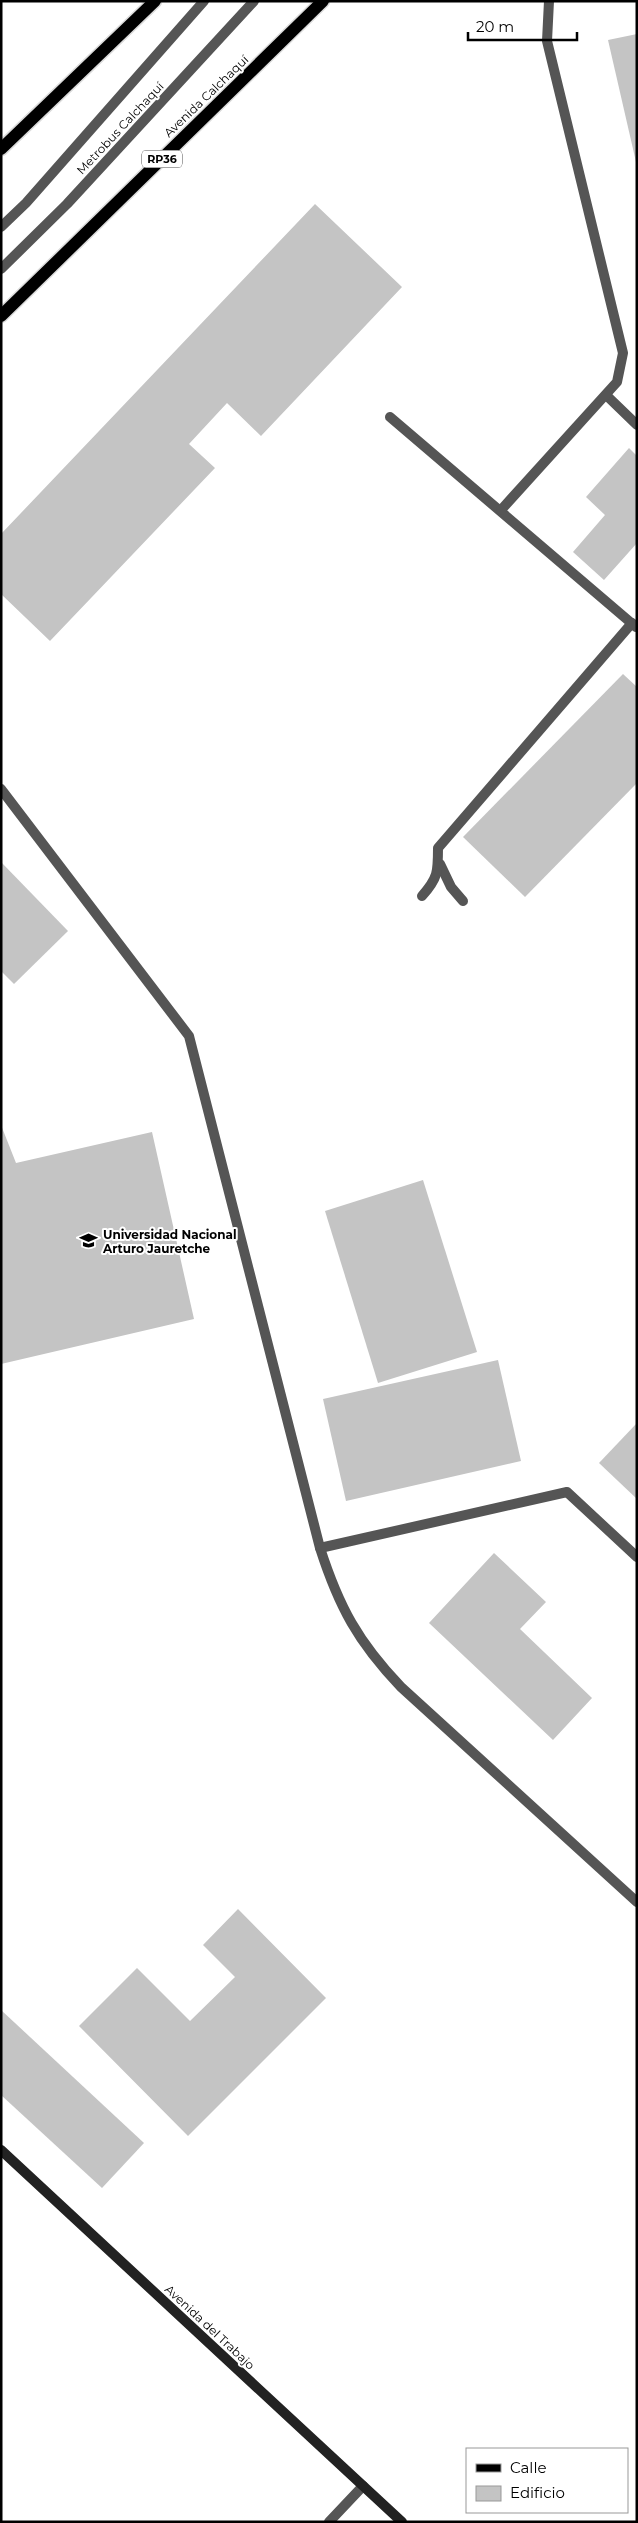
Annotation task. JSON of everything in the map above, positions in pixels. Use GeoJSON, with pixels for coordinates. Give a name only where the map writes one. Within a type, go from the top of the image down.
{"type":"FeatureCollection","features":[{"type":"Feature","properties":{"kind":"main road"},"geometry":{"type":"LineString","coordinates":[[3,143],[155,1]]}},
{"type":"Feature","properties":{"kind":"main road","name":"Avenida Calchaquí"},"geometry":{"type":"LineString","coordinates":[[1,316],[323,1]]}},
{"type":"Feature","properties":{"kind":"main road","name":"Avenida del Trabajo"},"geometry":{"type":"LineString","coordinates":[[1,2150],[402,2522]]}},
{"type":"Feature","properties":{"kind":"street","name":"Metrobus Calchaquí"},"geometry":{"type":"LineString","coordinates":[[1,227],[26,203],[204,1]]}},
{"type":"Feature","properties":{"kind":"street","name":"Metrobus Calchaquí"},"geometry":{"type":"LineString","coordinates":[[1,269],[67,204],[254,1]]}},
{"type":"Feature","properties":{"kind":"street"},"geometry":{"type":"LineString","coordinates":[[501,510],[617,382],[623,353],[547,41],[549,1]]}},
{"type":"Feature","properties":{"kind":"street"},"geometry":{"type":"LineString","coordinates":[[606,395],[637,425]]}},
{"type":"Feature","properties":{"kind":"street"},"geometry":{"type":"LineString","coordinates":[[390,417],[634,625],[438,848],[438,874],[434,883],[422,896]]}},
{"type":"Feature","properties":{"kind":"street"},"geometry":{"type":"LineString","coordinates":[[1,789],[188,1036],[320,1548],[333,1588],[353,1629],[375,1660],[401,1687],[637,1902]]}},
{"type":"Feature","properties":{"kind":"street"},"geometry":{"type":"LineString","coordinates":[[438,848],[440,867],[451,887],[463,901]]}},
{"type":"Feature","properties":{"kind":"street"},"geometry":{"type":"LineString","coordinates":[[320,1548],[567,1492],[637,1556]]}},
{"type":"Feature","properties":{"kind":"street"},"geometry":{"type":"LineString","coordinates":[[329,2522],[362,2486]]}},
{"type":"Feature","properties":{"kind":"building"},"geometry":{"type":"Polygon","coordinates":[[[637,34],[637,162],[636,162],[608,40],[637,34]]]}},
{"type":"Feature","properties":{"kind":"building"},"geometry":{"type":"Polygon","coordinates":[[[315,204],[402,287],[261,436],[227,403],[189,444],[215,468],[50,641],[1,594],[1,534],[315,204]]]}},
{"type":"Feature","properties":{"kind":"building"},"geometry":{"type":"Polygon","coordinates":[[[629,448],[637,456],[637,543],[604,580],[573,552],[605,515],[586,497],[629,448]]]}},
{"type":"Feature","properties":{"kind":"building"},"geometry":{"type":"Polygon","coordinates":[[[623,674],[637,687],[637,783],[525,897],[463,837],[623,674]]]}},
{"type":"Feature","properties":{"kind":"building"},"geometry":{"type":"Polygon","coordinates":[[[1,862],[68,931],[14,984],[1,971],[1,862]]]}},
{"type":"Feature","properties":{"kind":"building","name":"Universidad Nacional Arturo Jauretche"},"geometry":{"type":"Polygon","coordinates":[[[1,1125],[16,1163],[152,1132],[194,1319],[1,1364],[1,1125]]]}},
{"type":"Feature","properties":{"kind":"building"},"geometry":{"type":"Polygon","coordinates":[[[423,1180],[477,1352],[378,1383],[325,1211],[423,1180]]]}},
{"type":"Feature","properties":{"kind":"building"},"geometry":{"type":"Polygon","coordinates":[[[498,1360],[521,1461],[346,1501],[323,1399],[498,1360]]]}},
{"type":"Feature","properties":{"kind":"building"},"geometry":{"type":"Polygon","coordinates":[[[637,1423],[637,1499],[599,1463],[637,1423]]]}},
{"type":"Feature","properties":{"kind":"building"},"geometry":{"type":"Polygon","coordinates":[[[494,1553],[546,1602],[520,1629],[592,1698],[553,1740],[429,1623],[494,1553]]]}},
{"type":"Feature","properties":{"kind":"building"},"geometry":{"type":"Polygon","coordinates":[[[238,1909],[326,1998],[188,2136],[79,2026],[137,1968],[190,2021],[235,1977],[203,1945],[238,1909]]]}},
{"type":"Feature","properties":{"kind":"building"},"geometry":{"type":"Polygon","coordinates":[[[1,2010],[144,2143],[102,2188],[1,2095],[1,2010]]]}},
{"type":"Feature","properties":{"kind":"place","name":"Universidad Nacional Arturo Jauretche"},"geometry":{"type":"Point","coordinates":[89,1241]}}]}
